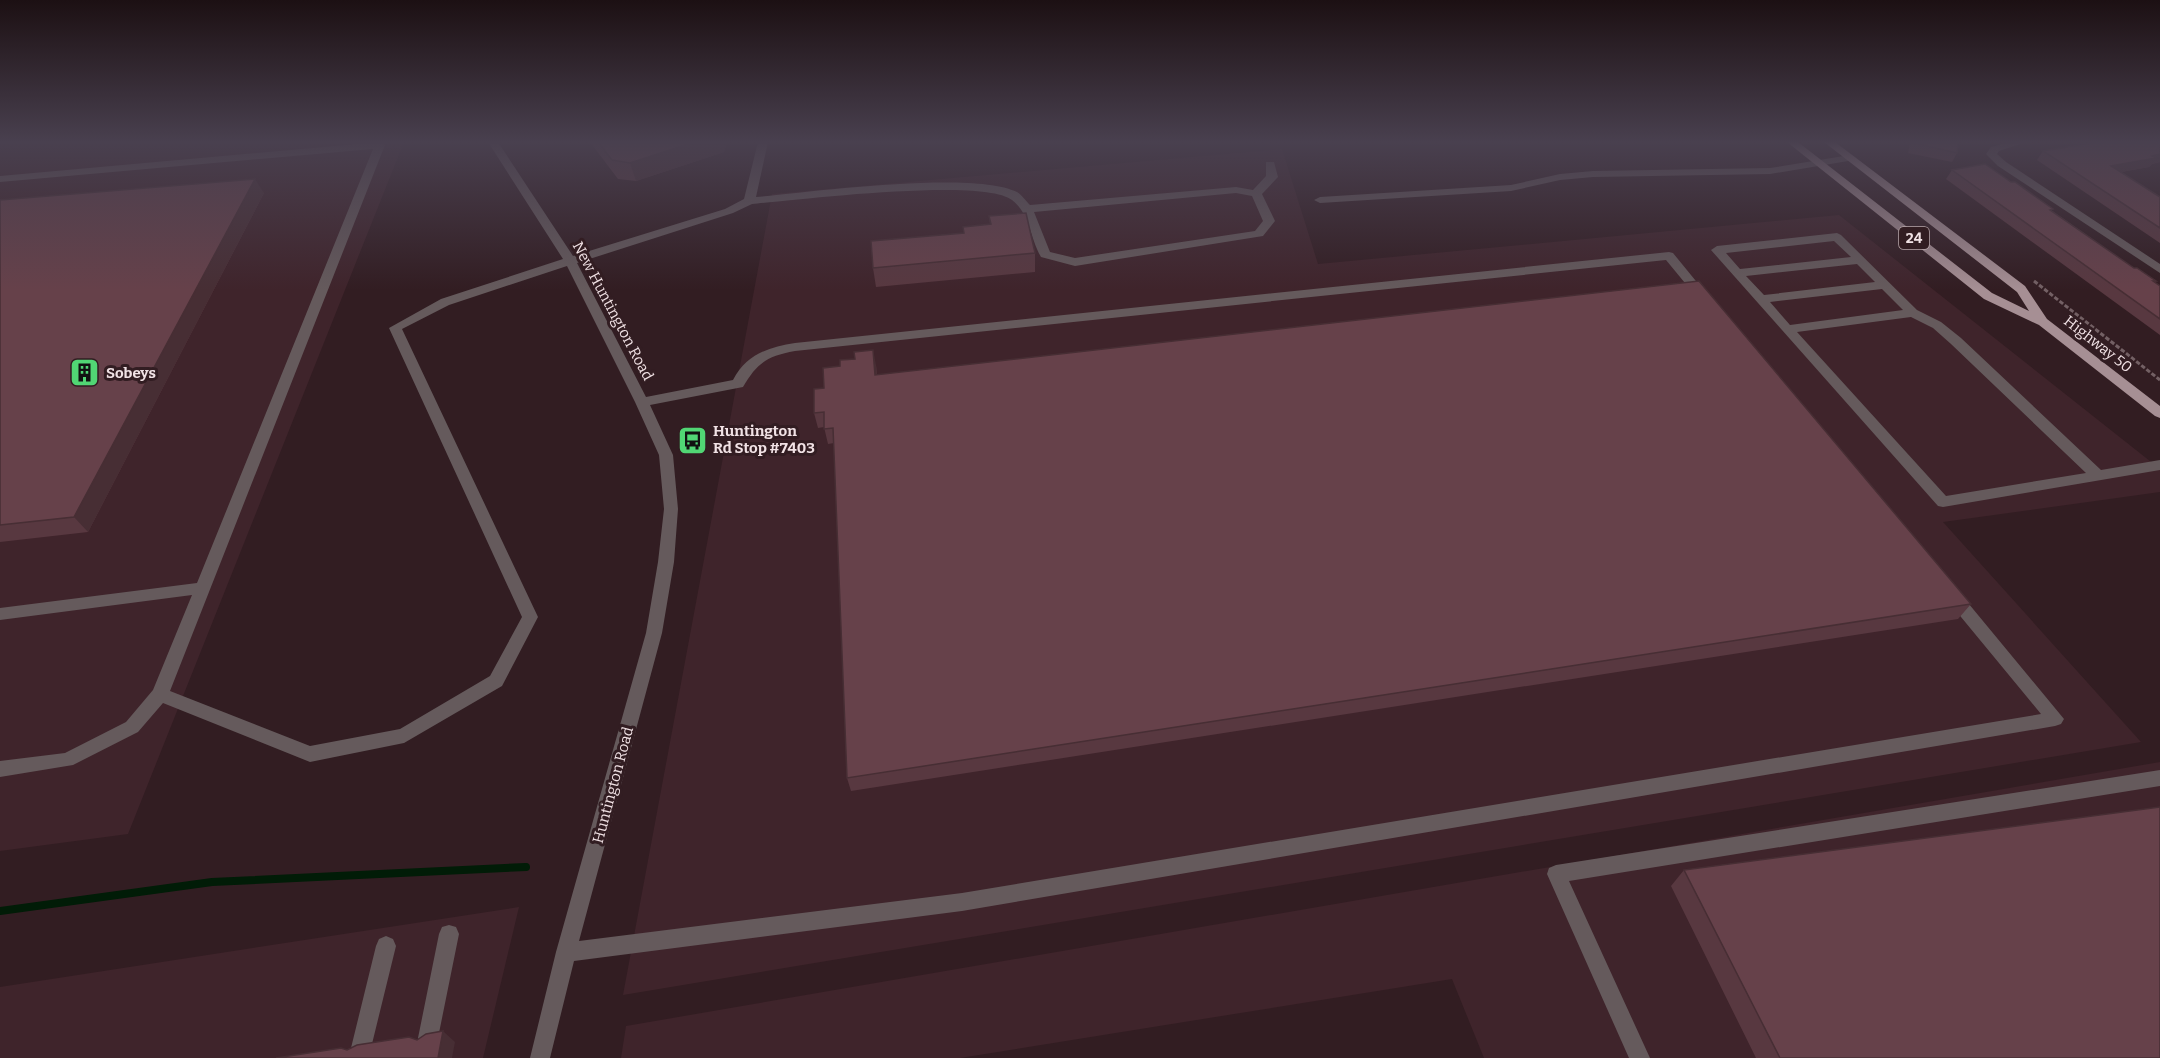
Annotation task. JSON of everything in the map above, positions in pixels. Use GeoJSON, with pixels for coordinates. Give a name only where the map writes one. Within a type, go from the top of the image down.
{"type":"FeatureCollection","features":[{"type":"Feature","properties":{"kind":"main road","name":"Highway 50"},"geometry":{"type":"LineString","coordinates":[[1855,191],[1988,296],[2043,322],[2160,413]]}},
{"type":"Feature","properties":{"kind":"main road","name":"Highway 50"},"geometry":{"type":"LineString","coordinates":[[1894,191],[2021,289],[2043,322]]}},
{"type":"Feature","properties":{"kind":"street"},"geometry":{"type":"LineString","coordinates":[[0,770],[68,760],[132,727],[160,694],[361,191]]}},
{"type":"Feature","properties":{"kind":"street","name":"New Huntington Road"},"geometry":{"type":"LineString","coordinates":[[525,191],[570,261],[642,402],[666,455],[671,509]]}},
{"type":"Feature","properties":{"kind":"street"},"geometry":{"type":"LineString","coordinates":[[749,201],[751,191]]}},
{"type":"Feature","properties":{"kind":"street"},"geometry":{"type":"LineString","coordinates":[[160,694],[310,754],[404,736],[495,681],[530,617],[396,328],[446,303],[570,261],[729,212],[749,201],[870,191]]}},
{"type":"Feature","properties":{"kind":"street"},"geometry":{"type":"LineString","coordinates":[[999,191],[1011,194],[1027,208],[1045,254],[1075,262],[1259,234],[1269,221],[1256,194]]}},
{"type":"Feature","properties":{"kind":"street"},"geometry":{"type":"LineString","coordinates":[[1027,208],[1210,191]]}},
{"type":"Feature","properties":{"kind":"street"},"geometry":{"type":"LineString","coordinates":[[1245,191],[1256,194]]}},
{"type":"Feature","properties":{"kind":"street"},"geometry":{"type":"LineString","coordinates":[[1320,200],[1457,191]]}},
{"type":"Feature","properties":{"kind":"street"},"geometry":{"type":"LineString","coordinates":[[2043,191],[2160,269]]}},
{"type":"Feature","properties":{"kind":"street"},"geometry":{"type":"LineString","coordinates":[[2097,476],[1956,341],[1937,325],[1913,313],[1837,237],[1717,250],[1943,502],[2097,476],[2160,465]]}},
{"type":"Feature","properties":{"kind":"street"},"geometry":{"type":"LineString","coordinates":[[642,402],[738,384],[743,371],[759,357],[772,350],[1669,256],[1714,310]]}},
{"type":"Feature","properties":{"kind":"street"},"geometry":{"type":"LineString","coordinates":[[1738,273],[1860,260]]}},
{"type":"Feature","properties":{"kind":"street"},"geometry":{"type":"LineString","coordinates":[[1761,299],[1885,285]]}},
{"type":"Feature","properties":{"kind":"street"},"geometry":{"type":"LineString","coordinates":[[1787,329],[1913,313]]}},
{"type":"Feature","properties":{"kind":"street","name":"Huntington Road"},"geometry":{"type":"LineString","coordinates":[[540,1058],[566,952],[654,633],[666,562],[671,509]]}},
{"type":"Feature","properties":{"kind":"street"},"geometry":{"type":"LineString","coordinates":[[566,952],[962,902],[2055,719],[1942,583]]}},
{"type":"Feature","properties":{"kind":"street"},"geometry":{"type":"LineString","coordinates":[[0,614],[202,588]]}},
{"type":"Feature","properties":{"kind":"street"},"geometry":{"type":"LineString","coordinates":[[1640,1058],[1556,874],[2160,778]]}},
{"type":"Feature","properties":{"kind":"street"},"geometry":{"type":"LineString","coordinates":[[428,1038],[449,934]]}},
{"type":"Feature","properties":{"kind":"street"},"geometry":{"type":"LineString","coordinates":[[361,1048],[386,946]]}},
{"type":"Feature","properties":{"kind":"shaded area"},"geometry":{"type":"Polygon","coordinates":[[[0,191],[384,191],[128,834],[0,851],[0,191]]]}},
{"type":"Feature","properties":{"kind":"shaded area"},"geometry":{"type":"Polygon","coordinates":[[[802,191],[1295,191],[1318,264],[1839,215],[2160,469],[2160,492],[1943,522],[2141,742],[623,995],[772,194],[802,191]]]}},
{"type":"Feature","properties":{"kind":"shaded area"},"geometry":{"type":"Polygon","coordinates":[[[2160,762],[2160,1058],[1484,1058],[1452,979],[960,1058],[621,1058],[626,1026],[2160,762]]]}},
{"type":"Feature","properties":{"kind":"shaded area"},"geometry":{"type":"Polygon","coordinates":[[[519,907],[483,1058],[0,1058],[0,987],[519,907]]]}},
{"type":"Feature","properties":{"kind":"building","name":"Sobeys"},"geometry":{"type":"Polygon","coordinates":[[[105,191],[248,191],[74,517],[0,525],[0,200],[105,191]]]}},
{"type":"Feature","properties":{"kind":"building"},"geometry":{"type":"Polygon","coordinates":[[[1982,191],[2028,191],[2053,209],[2050,210],[2156,281],[2153,281],[2160,286],[2160,319],[1982,191]]]}},
{"type":"Feature","properties":{"kind":"building"},"geometry":{"type":"Polygon","coordinates":[[[2104,191],[2151,191],[2160,197],[2160,228],[2104,191]]]}},
{"type":"Feature","properties":{"kind":"building"},"geometry":{"type":"Polygon","coordinates":[[[1026,213],[1035,253],[873,268],[871,241],[964,233],[963,227],[991,224],[989,216],[1026,213]]]}},
{"type":"Feature","properties":{"kind":"building"},"geometry":{"type":"Polygon","coordinates":[[[1699,281],[1971,604],[847,778],[833,428],[824,429],[824,412],[814,413],[814,389],[824,388],[823,368],[840,366],[840,360],[855,359],[854,352],[873,350],[875,375],[1699,281]]]}},
{"type":"Feature","properties":{"kind":"building"},"geometry":{"type":"Polygon","coordinates":[[[2160,807],[2160,1058],[1780,1058],[1684,870],[2160,807]]]}},
{"type":"Feature","properties":{"kind":"building"},"geometry":{"type":"Polygon","coordinates":[[[443,1031],[438,1058],[276,1058],[341,1048],[347,1050],[357,1045],[409,1037],[417,1040],[426,1034],[443,1031]]]}},
{"type":"Feature","properties":{"kind":"waterway"},"geometry":{"type":"LineString","coordinates":[[0,911],[212,882],[526,867]]}},
{"type":"Feature","properties":{"kind":"place","name":"Sobeys"},"geometry":{"type":"Point","coordinates":[85,373]}},
{"type":"Feature","properties":{"kind":"place","name":"Huntington Rd Stop #7403"},"geometry":{"type":"Point","coordinates":[692,440]}}]}
